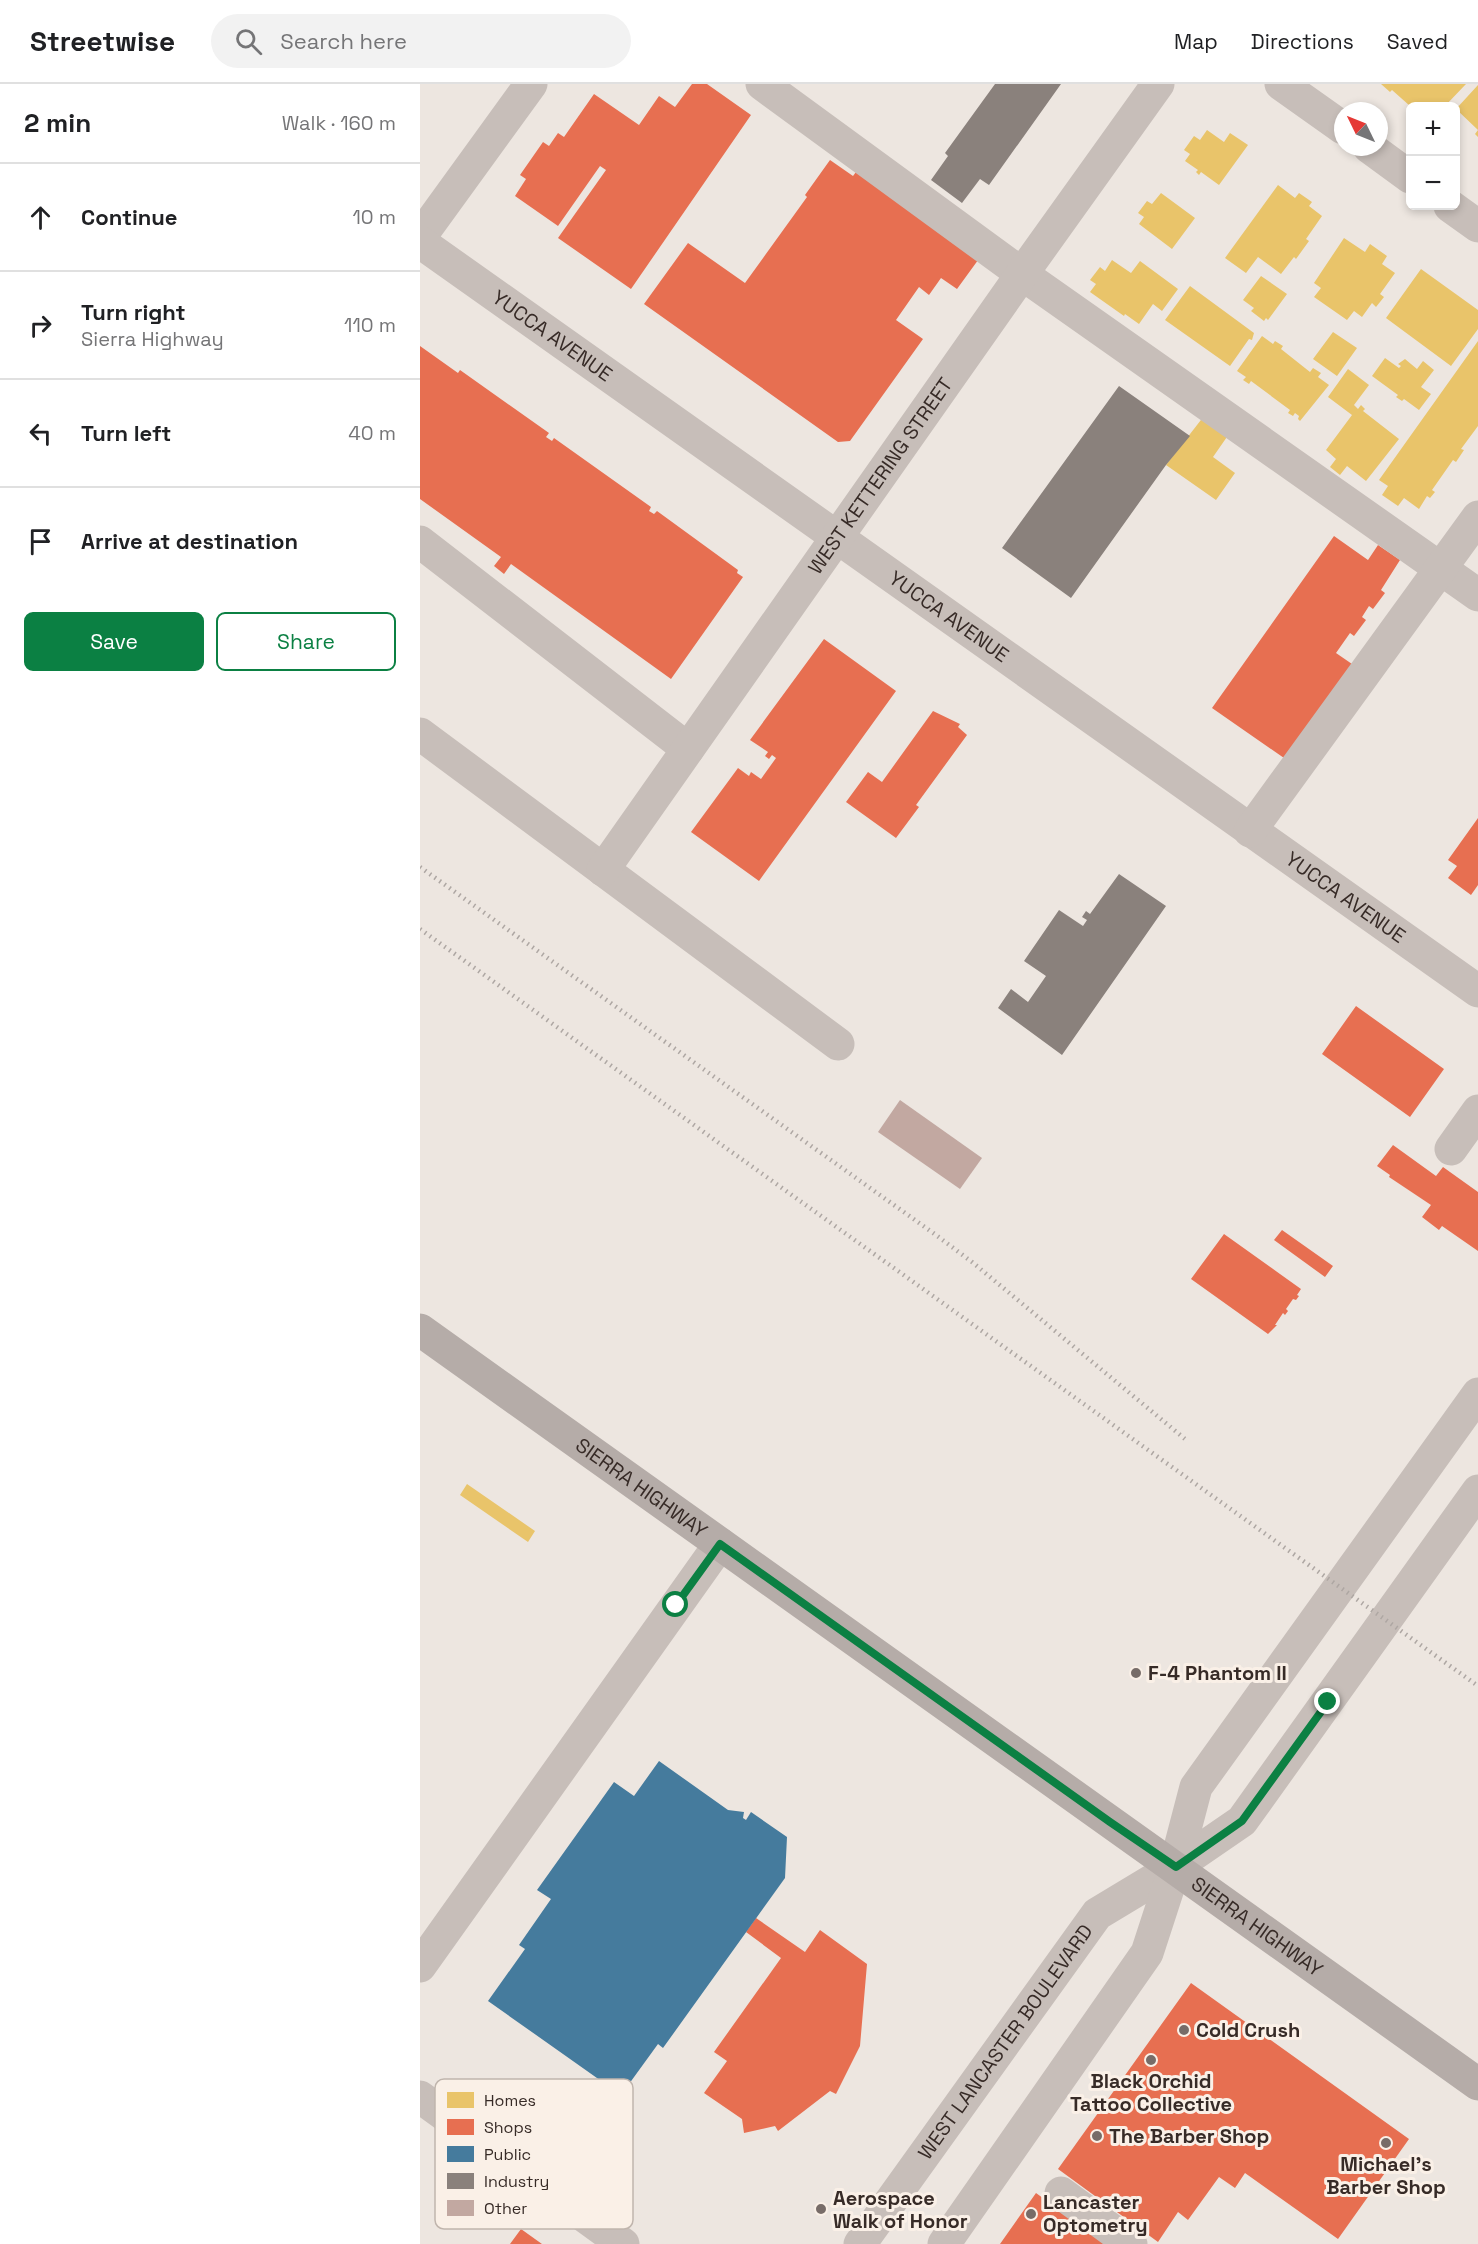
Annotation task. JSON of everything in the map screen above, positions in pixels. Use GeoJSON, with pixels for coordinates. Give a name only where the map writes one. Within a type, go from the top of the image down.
{"type":"FeatureCollection","features":[{"type":"Feature","properties":{"kind":"main road","name":"SIERRA HIGHWAY"},"geometry":{"type":"LineString","coordinates":[[420,1330],[1478,2084]]}},
{"type":"Feature","properties":{"kind":"street"},"geometry":{"type":"LineString","coordinates":[[420,237],[531,84]]}},
{"type":"Feature","properties":{"kind":"street"},"geometry":{"type":"LineString","coordinates":[[762,84],[1022,274],[1478,595]]}},
{"type":"Feature","properties":{"kind":"street","name":"WEST KETTERING STREET"},"geometry":{"type":"LineString","coordinates":[[603,870],[1158,84]]}},
{"type":"Feature","properties":{"kind":"street"},"geometry":{"type":"LineString","coordinates":[[1281,84],[1334,122]]}},
{"type":"Feature","properties":{"kind":"street"},"geometry":{"type":"LineString","coordinates":[[1381,156],[1406,174]]}},
{"type":"Feature","properties":{"kind":"street"},"geometry":{"type":"LineString","coordinates":[[1456,210],[1478,226]]}},
{"type":"Feature","properties":{"kind":"street","name":"YUCCA AVENUE"},"geometry":{"type":"LineString","coordinates":[[420,242],[1478,991]]}},
{"type":"Feature","properties":{"kind":"street"},"geometry":{"type":"LineString","coordinates":[[1250,831],[1478,517]]}},
{"type":"Feature","properties":{"kind":"street"},"geometry":{"type":"LineString","coordinates":[[420,542],[688,749]]}},
{"type":"Feature","properties":{"kind":"street"},"geometry":{"type":"LineString","coordinates":[[420,734],[838,1044]]}},
{"type":"Feature","properties":{"kind":"street"},"geometry":{"type":"LineString","coordinates":[[1451,1149],[1478,1111]]}},
{"type":"Feature","properties":{"kind":"street"},"geometry":{"type":"LineString","coordinates":[[944,2244],[1147,1953],[1176,1867],[1196,1787],[1478,1394]]}},
{"type":"Feature","properties":{"kind":"street","name":"WEST LANCASTER BOULEVARD"},"geometry":{"type":"LineString","coordinates":[[860,2244],[1097,1914],[1176,1867],[1242,1821],[1478,1491]]}},
{"type":"Feature","properties":{"kind":"street"},"geometry":{"type":"LineString","coordinates":[[423,1955],[720,1544]]}},
{"type":"Feature","properties":{"kind":"street"},"geometry":{"type":"LineString","coordinates":[[420,2097],[435,2108]]}},
{"type":"Feature","properties":{"kind":"street"},"geometry":{"type":"LineString","coordinates":[[1061,2193],[1131,2244]]}},
{"type":"Feature","properties":{"kind":"street"},"geometry":{"type":"LineString","coordinates":[[601,2229],[622,2244]]}},
{"type":"Feature","properties":{"kind":"building: Homes"},"geometry":{"type":"Polygon","coordinates":[[[1381,84],[1466,84],[1449,102],[1406,102],[1392,90],[1390,92],[1381,84]]]}},
{"type":"Feature","properties":{"kind":"building: Homes"},"geometry":{"type":"Polygon","coordinates":[[[1478,85],[1478,130],[1460,113],[1460,105],[1478,85]]]}},
{"type":"Feature","properties":{"kind":"building: Homes"},"geometry":{"type":"Polygon","coordinates":[[[1207,130],[1224,142],[1230,133],[1248,145],[1219,185],[1201,172],[1199,175],[1196,172],[1198,170],[1185,161],[1190,154],[1184,150],[1194,136],[1200,140],[1207,130]]]}},
{"type":"Feature","properties":{"kind":"building: Homes"},"geometry":{"type":"Polygon","coordinates":[[[1278,185],[1295,198],[1299,193],[1312,202],[1309,206],[1322,216],[1306,239],[1309,241],[1281,274],[1258,257],[1246,273],[1225,258],[1278,185]]]}},
{"type":"Feature","properties":{"kind":"building: Homes"},"geometry":{"type":"Polygon","coordinates":[[[1161,193],[1195,218],[1172,249],[1139,224],[1144,217],[1138,213],[1147,201],[1152,204],[1161,193]]]}},
{"type":"Feature","properties":{"kind":"building: Homes"},"geometry":{"type":"Polygon","coordinates":[[[1344,238],[1365,252],[1370,244],[1387,256],[1382,264],[1395,273],[1380,294],[1384,297],[1376,307],[1372,303],[1362,317],[1354,311],[1347,320],[1314,297],[1321,288],[1314,283],[1344,238]]]}},
{"type":"Feature","properties":{"kind":"building: Homes"},"geometry":{"type":"Polygon","coordinates":[[[1112,260],[1131,273],[1140,261],[1178,289],[1162,311],[1153,304],[1139,324],[1090,292],[1096,284],[1090,280],[1100,267],[1105,271],[1112,260]]]}},
{"type":"Feature","properties":{"kind":"building: Homes"},"geometry":{"type":"Polygon","coordinates":[[[1421,269],[1478,310],[1478,329],[1451,366],[1386,318],[1421,269]]]}},
{"type":"Feature","properties":{"kind":"building: Homes"},"geometry":{"type":"Polygon","coordinates":[[[1261,276],[1287,294],[1268,320],[1266,318],[1264,321],[1251,311],[1254,308],[1243,300],[1261,276]]]}},
{"type":"Feature","properties":{"kind":"building: Homes"},"geometry":{"type":"Polygon","coordinates":[[[1190,286],[1254,333],[1252,340],[1249,339],[1230,366],[1165,320],[1190,286]]]}},
{"type":"Feature","properties":{"kind":"building: Homes"},"geometry":{"type":"Polygon","coordinates":[[[1333,332],[1357,348],[1337,376],[1313,359],[1333,332]]]}},
{"type":"Feature","properties":{"kind":"building: Homes"},"geometry":{"type":"Polygon","coordinates":[[[1262,336],[1273,344],[1275,341],[1283,346],[1281,349],[1310,372],[1313,368],[1321,373],[1318,377],[1329,385],[1300,421],[1299,416],[1295,413],[1293,416],[1288,413],[1290,410],[1251,381],[1249,384],[1243,380],[1246,377],[1237,371],[1262,336]]]}},
{"type":"Feature","properties":{"kind":"building: Homes"},"geometry":{"type":"Polygon","coordinates":[[[1478,341],[1478,426],[1461,449],[1464,450],[1456,462],[1453,460],[1432,490],[1435,492],[1430,498],[1427,496],[1419,509],[1404,498],[1398,506],[1382,495],[1388,486],[1379,480],[1478,341]]]}},
{"type":"Feature","properties":{"kind":"building: Homes"},"geometry":{"type":"Polygon","coordinates":[[[1385,358],[1399,368],[1401,366],[1398,364],[1405,359],[1417,369],[1423,361],[1434,370],[1421,387],[1431,394],[1419,410],[1404,399],[1402,401],[1396,397],[1398,395],[1372,376],[1385,358]]]}},
{"type":"Feature","properties":{"kind":"building: Homes"},"geometry":{"type":"Polygon","coordinates":[[[1348,369],[1369,385],[1354,405],[1358,409],[1361,405],[1365,409],[1363,411],[1399,439],[1366,481],[1347,466],[1340,475],[1330,467],[1336,459],[1326,450],[1352,415],[1328,397],[1348,369]]]}},
{"type":"Feature","properties":{"kind":"building: Homes"},"geometry":{"type":"Polygon","coordinates":[[[1204,416],[1229,434],[1213,457],[1235,473],[1216,500],[1166,465],[1204,416]]]}},
{"type":"Feature","properties":{"kind":"building: Homes"},"geometry":{"type":"Polygon","coordinates":[[[467,1484],[535,1531],[528,1542],[460,1495],[467,1484]]]}},
{"type":"Feature","properties":{"kind":"building: Shops"},"geometry":{"type":"Polygon","coordinates":[[[692,84],[707,84],[751,115],[631,289],[558,238],[606,170],[600,166],[558,226],[515,196],[526,179],[520,175],[543,142],[549,146],[558,133],[564,137],[594,94],[639,125],[659,96],[675,107],[692,84]]]}},
{"type":"Feature","properties":{"kind":"building: Shops"},"geometry":{"type":"Polygon","coordinates":[[[830,160],[853,176],[859,168],[981,256],[957,289],[941,278],[929,295],[919,287],[896,320],[923,339],[850,441],[838,442],[644,304],[688,243],[745,283],[807,197],[805,195],[830,160]]]}},
{"type":"Feature","properties":{"kind":"building: Shops"},"geometry":{"type":"Polygon","coordinates":[[[420,346],[458,373],[460,370],[549,433],[546,437],[552,441],[554,438],[651,507],[649,511],[654,514],[657,511],[738,570],[737,573],[743,577],[671,679],[511,564],[504,574],[494,566],[501,557],[420,499],[420,346]]]}},
{"type":"Feature","properties":{"kind":"building: Shops"},"geometry":{"type":"Polygon","coordinates":[[[1334,536],[1368,560],[1378,545],[1400,560],[1381,590],[1385,593],[1373,609],[1369,606],[1362,617],[1366,620],[1354,636],[1350,633],[1336,653],[1352,664],[1284,758],[1212,708],[1334,536]]]}},
{"type":"Feature","properties":{"kind":"building: Shops"},"geometry":{"type":"Polygon","coordinates":[[[824,639],[896,691],[759,881],[691,832],[738,768],[749,776],[751,772],[761,779],[776,758],[772,755],[769,759],[765,756],[768,752],[750,740],[824,639]]]}},
{"type":"Feature","properties":{"kind":"building: Shops"},"geometry":{"type":"Polygon","coordinates":[[[933,711],[960,724],[958,727],[967,735],[916,805],[919,807],[896,838],[846,802],[868,772],[882,782],[933,711]]]}},
{"type":"Feature","properties":{"kind":"building: Shops"},"geometry":{"type":"Polygon","coordinates":[[[1478,818],[1478,885],[1471,895],[1448,878],[1457,866],[1448,860],[1478,818]]]}},
{"type":"Feature","properties":{"kind":"building: Shops"},"geometry":{"type":"Polygon","coordinates":[[[1356,1006],[1444,1069],[1410,1117],[1322,1054],[1356,1006]]]}},
{"type":"Feature","properties":{"kind":"building: Shops"},"geometry":{"type":"Polygon","coordinates":[[[1393,1145],[1436,1176],[1443,1167],[1478,1192],[1478,1251],[1442,1226],[1439,1230],[1422,1217],[1431,1205],[1389,1177],[1390,1175],[1377,1166],[1393,1145]]]}},
{"type":"Feature","properties":{"kind":"building: Shops"},"geometry":{"type":"Polygon","coordinates":[[[1282,1230],[1333,1266],[1325,1277],[1274,1240],[1282,1230]]]}},
{"type":"Feature","properties":{"kind":"building: Shops"},"geometry":{"type":"Polygon","coordinates":[[[1224,1234],[1301,1289],[1296,1300],[1293,1299],[1286,1309],[1288,1311],[1285,1315],[1283,1313],[1275,1325],[1277,1325],[1268,1334],[1191,1279],[1224,1234]]]}},
{"type":"Feature","properties":{"kind":"building: Shops"},"geometry":{"type":"Polygon","coordinates":[[[756,1918],[805,1952],[820,1930],[867,1964],[860,2046],[836,2094],[830,2091],[778,2131],[775,2126],[744,2133],[742,2119],[704,2093],[727,2061],[714,2052],[781,1958],[746,1932],[756,1918]]]}},
{"type":"Feature","properties":{"kind":"building: Shops"},"geometry":{"type":"Polygon","coordinates":[[[1191,1983],[1409,2139],[1338,2239],[1245,2173],[1235,2188],[1219,2177],[1188,2220],[1178,2212],[1158,2242],[1058,2169],[1191,1983]]]}},
{"type":"Feature","properties":{"kind":"building: Shops"},"geometry":{"type":"Polygon","coordinates":[[[1036,2193],[1106,2244],[1000,2244],[1036,2193]]]}},
{"type":"Feature","properties":{"kind":"building: Shops"},"geometry":{"type":"Polygon","coordinates":[[[521,2229],[542,2244],[510,2244],[521,2229]]]}},
{"type":"Feature","properties":{"kind":"building: Public"},"geometry":{"type":"Polygon","coordinates":[[[659,1761],[728,1810],[744,1812],[743,1818],[746,1820],[751,1812],[787,1837],[785,1878],[663,2048],[658,2044],[633,2079],[598,2079],[488,2001],[525,1949],[519,1945],[551,1899],[537,1890],[614,1782],[634,1796],[659,1761]]]}},
{"type":"Feature","properties":{"kind":"building: Industry"},"geometry":{"type":"Polygon","coordinates":[[[995,84],[1061,84],[989,185],[980,179],[962,203],[931,180],[948,156],[945,153],[995,84]]]}},
{"type":"Feature","properties":{"kind":"building: Industry"},"geometry":{"type":"Polygon","coordinates":[[[1119,386],[1190,436],[1166,465],[1071,598],[1002,548],[1119,386]]]}},
{"type":"Feature","properties":{"kind":"building: Industry"},"geometry":{"type":"Polygon","coordinates":[[[1119,874],[1166,906],[1062,1055],[998,1008],[1011,989],[1028,1002],[1046,976],[1024,961],[1059,910],[1083,926],[1087,920],[1082,917],[1086,911],[1090,914],[1119,874]]]}},
{"type":"Feature","properties":{"kind":"building: Other"},"geometry":{"type":"Polygon","coordinates":[[[900,1100],[982,1158],[960,1189],[878,1132],[900,1100]]]}},
{"type":"Feature","properties":{"kind":"railway"},"geometry":{"type":"LineString","coordinates":[[420,867],[936,1235],[972,1262],[1185,1439]]}},
{"type":"Feature","properties":{"kind":"railway"},"geometry":{"type":"LineString","coordinates":[[420,929],[1478,1686]]}},
{"type":"Feature","properties":{"kind":"place","name":"F-4 Phantom II"},"geometry":{"type":"Point","coordinates":[1136,1673]}},
{"type":"Feature","properties":{"kind":"place","name":"Cold Crush"},"geometry":{"type":"Point","coordinates":[1184,2030]}},
{"type":"Feature","properties":{"kind":"place","name":"Black Orchid Tattoo Collective"},"geometry":{"type":"Point","coordinates":[1151,2060]}},
{"type":"Feature","properties":{"kind":"place","name":"The Barber Shop"},"geometry":{"type":"Point","coordinates":[1097,2136]}},
{"type":"Feature","properties":{"kind":"place","name":"Michael's Barber Shop"},"geometry":{"type":"Point","coordinates":[1386,2143]}},
{"type":"Feature","properties":{"kind":"place","name":"Aerospace Walk of Honor"},"geometry":{"type":"Point","coordinates":[821,2209]}},
{"type":"Feature","properties":{"kind":"place","name":"Lancaster Optometry"},"geometry":{"type":"Point","coordinates":[1031,2214]}},
{"type":"Feature","properties":{"kind":"route"},"geometry":{"type":"LineString","coordinates":[[676,1605],[720,1544],[1176,1867],[1242,1821],[1328,1702]]}}]}
